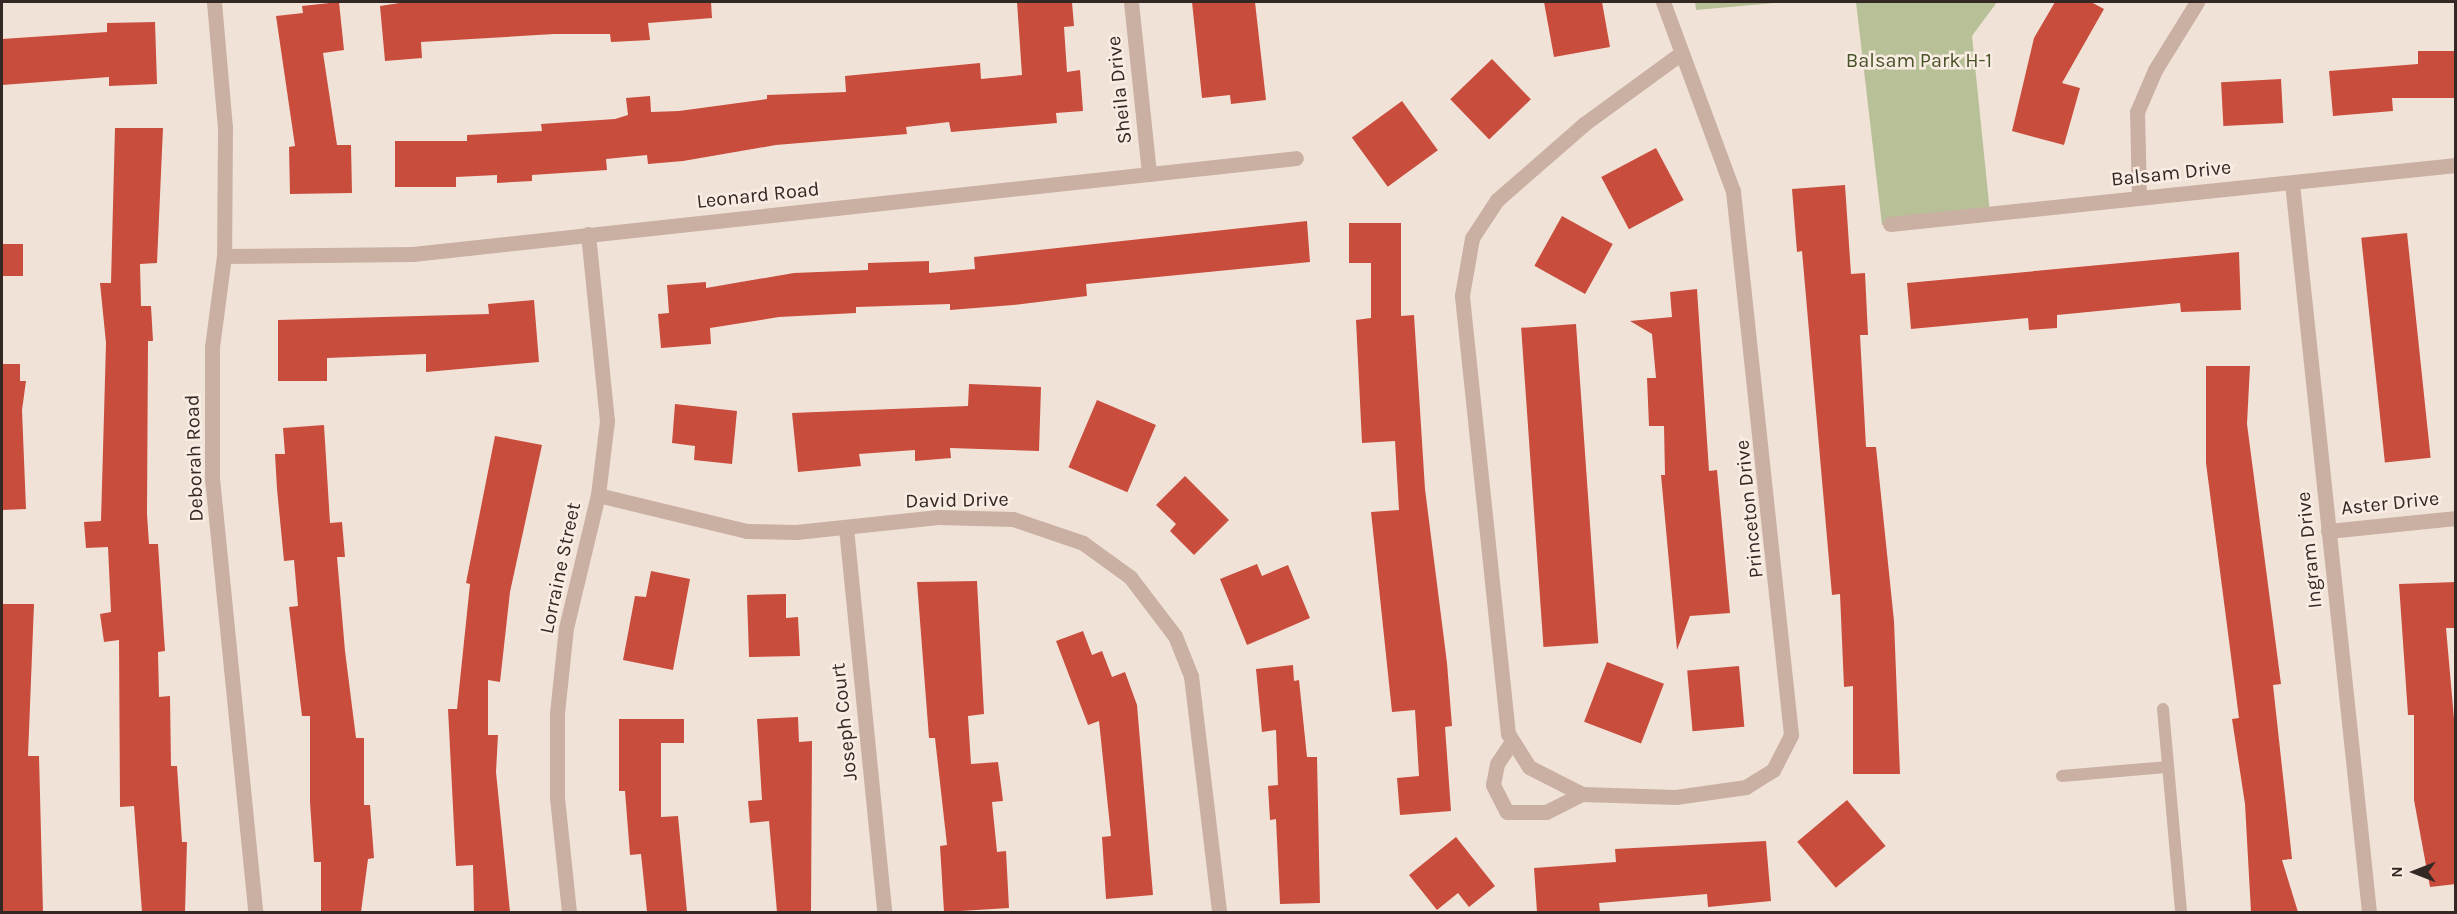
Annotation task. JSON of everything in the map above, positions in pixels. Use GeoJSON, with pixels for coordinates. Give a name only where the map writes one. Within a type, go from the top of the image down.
{"type":"FeatureCollection","features":[{"type":"Feature","properties":{"kind":"street","name":"Deborah Road"},"geometry":{"type":"LineString","coordinates":[[214,2],[225,127],[224,256],[212,347],[212,478],[255,912]]}},
{"type":"Feature","properties":{"kind":"street","name":"Sheila Drive"},"geometry":{"type":"LineString","coordinates":[[1131,2],[1149,174]]}},
{"type":"Feature","properties":{"kind":"street","name":"Princeton Drive"},"geometry":{"type":"LineString","coordinates":[[1663,2],[1680,54],[1733,191],[1791,735],[1773,770],[1746,787],[1676,797],[1582,794],[1529,767],[1511,743],[1498,678],[1465,362],[1462,295],[1472,238],[1506,192],[1584,124],[1680,54]]}},
{"type":"Feature","properties":{"kind":"street"},"geometry":{"type":"LineString","coordinates":[[2139,198],[2137,112],[2155,70],[2197,2]]}},
{"type":"Feature","properties":{"kind":"street","name":"Leonard Road"},"geometry":{"type":"LineString","coordinates":[[224,256],[413,254],[1296,158]]}},
{"type":"Feature","properties":{"kind":"street","name":"Balsam Drive"},"geometry":{"type":"LineString","coordinates":[[1890,224],[2456,165]]}},
{"type":"Feature","properties":{"kind":"street","name":"Ingram Drive"},"geometry":{"type":"LineString","coordinates":[[2292,183],[2369,912]]}},
{"type":"Feature","properties":{"kind":"street","name":"Lorraine Street"},"geometry":{"type":"LineString","coordinates":[[569,912],[557,798],[557,713],[566,627],[598,495],[607,421],[588,234]]}},
{"type":"Feature","properties":{"kind":"street","name":"David Drive"},"geometry":{"type":"LineString","coordinates":[[598,495],[747,531],[846,528],[938,517],[1013,519],[1083,543],[1130,577],[1175,636],[1191,676],[1219,912]]}},
{"type":"Feature","properties":{"kind":"street","name":"Aster Drive"},"geometry":{"type":"LineString","coordinates":[[2328,531],[2456,518]]}},
{"type":"Feature","properties":{"kind":"street","name":"Joseph Court"},"geometry":{"type":"LineString","coordinates":[[846,528],[884,912]]}},
{"type":"Feature","properties":{"kind":"street","name":"Princeton Drive"},"geometry":{"type":"LineString","coordinates":[[1511,743],[1497,764],[1493,785],[1507,812],[1546,812],[1582,794]]}},
{"type":"Feature","properties":{"kind":"lane"},"geometry":{"type":"LineString","coordinates":[[2163,709],[2166,767],[2181,912]]}},
{"type":"Feature","properties":{"kind":"lane"},"geometry":{"type":"LineString","coordinates":[[2062,776],[2166,767]]}},
{"type":"Feature","properties":{"kind":"green space"},"geometry":{"type":"Polygon","coordinates":[[[1695,2],[1787,2],[1696,10],[1695,2]]]}},
{"type":"Feature","properties":{"kind":"green space","name":"Balsam Park H-1"},"geometry":{"type":"Polygon","coordinates":[[[1856,2],[1997,2],[1972,36],[1990,213],[1882,225],[1856,2]]]}},
{"type":"Feature","properties":{"kind":"building"},"geometry":{"type":"Polygon","coordinates":[[[339,2],[344,50],[323,53],[337,145],[351,145],[352,193],[290,194],[289,147],[295,146],[276,16],[303,13],[302,6],[339,2]]]}},
{"type":"Feature","properties":{"kind":"building"},"geometry":{"type":"Polygon","coordinates":[[[406,2],[711,2],[712,18],[648,23],[650,40],[611,42],[610,34],[554,34],[421,42],[422,58],[385,61],[380,6],[406,2]]]}},
{"type":"Feature","properties":{"kind":"building"},"geometry":{"type":"Polygon","coordinates":[[[1017,2],[1072,2],[1074,26],[1064,27],[1067,72],[1080,70],[1083,111],[1056,113],[1057,123],[951,132],[949,122],[906,127],[907,134],[776,145],[683,161],[648,164],[647,155],[606,159],[607,170],[532,175],[532,181],[497,183],[497,175],[456,177],[456,187],[395,187],[395,141],[467,141],[467,135],[542,131],[541,124],[615,119],[628,115],[626,98],[650,96],[651,112],[679,111],[767,99],[767,95],[846,92],[845,76],[980,63],[981,79],[1022,75],[1017,2]]]}},
{"type":"Feature","properties":{"kind":"building"},"geometry":{"type":"Polygon","coordinates":[[[1192,2],[1255,2],[1266,100],[1231,104],[1230,95],[1202,98],[1192,2]]]}},
{"type":"Feature","properties":{"kind":"building"},"geometry":{"type":"Polygon","coordinates":[[[1544,2],[1602,2],[1610,47],[1554,57],[1544,2]]]}},
{"type":"Feature","properties":{"kind":"building"},"geometry":{"type":"Polygon","coordinates":[[[2055,2],[2091,2],[2104,9],[2062,83],[2080,88],[2064,145],[2012,131],[2034,38],[2055,2]]]}},
{"type":"Feature","properties":{"kind":"building"},"geometry":{"type":"Polygon","coordinates":[[[155,22],[157,84],[109,86],[109,77],[2,85],[2,39],[107,32],[107,23],[155,22]]]}},
{"type":"Feature","properties":{"kind":"building"},"geometry":{"type":"Polygon","coordinates":[[[2418,51],[2456,51],[2456,98],[2392,98],[2393,111],[2333,116],[2329,71],[2418,64],[2418,51]]]}},
{"type":"Feature","properties":{"kind":"building"},"geometry":{"type":"Polygon","coordinates":[[[1492,59],[1531,99],[1489,140],[1450,99],[1492,59]]]}},
{"type":"Feature","properties":{"kind":"building"},"geometry":{"type":"Polygon","coordinates":[[[2281,79],[2283,123],[2223,126],[2221,82],[2281,79]]]}},
{"type":"Feature","properties":{"kind":"building"},"geometry":{"type":"Polygon","coordinates":[[[1402,101],[1438,150],[1388,187],[1352,137],[1402,101]]]}},
{"type":"Feature","properties":{"kind":"building"},"geometry":{"type":"Polygon","coordinates":[[[115,128],[163,128],[157,263],[140,264],[141,306],[151,306],[153,341],[148,341],[147,514],[149,544],[158,544],[165,651],[158,652],[159,697],[170,696],[171,766],[177,766],[182,842],[187,842],[185,912],[142,912],[134,806],[120,807],[119,640],[104,642],[100,614],[111,612],[108,547],[86,548],[84,522],[101,521],[106,343],[100,283],[111,283],[115,128]]]}},
{"type":"Feature","properties":{"kind":"building"},"geometry":{"type":"Polygon","coordinates":[[[1656,148],[1684,200],[1629,229],[1601,177],[1656,148]]]}},
{"type":"Feature","properties":{"kind":"building"},"geometry":{"type":"Polygon","coordinates":[[[1845,185],[1851,274],[1865,273],[1868,335],[1860,335],[1866,447],[1876,447],[1894,621],[1900,774],[1853,774],[1853,686],[1844,687],[1840,594],[1832,595],[1802,251],[1797,252],[1792,189],[1845,185]]]}},
{"type":"Feature","properties":{"kind":"building"},"geometry":{"type":"Polygon","coordinates":[[[1562,216],[1613,244],[1585,294],[1534,266],[1562,216]]]}},
{"type":"Feature","properties":{"kind":"building"},"geometry":{"type":"Polygon","coordinates":[[[1307,221],[1310,262],[1086,284],[1087,296],[1013,305],[950,310],[950,304],[856,307],[856,313],[779,317],[710,328],[711,344],[661,348],[658,314],[669,313],[667,285],[706,282],[706,288],[794,273],[868,270],[868,263],[929,261],[929,273],[975,269],[974,257],[1307,221]]]}},
{"type":"Feature","properties":{"kind":"building"},"geometry":{"type":"Polygon","coordinates":[[[1349,223],[1401,223],[1401,316],[1414,315],[1425,489],[1447,663],[1452,726],[1445,727],[1451,811],[1400,815],[1397,778],[1419,776],[1415,710],[1392,712],[1371,512],[1399,510],[1395,441],[1362,443],[1356,320],[1371,318],[1371,263],[1349,263],[1349,223]]]}},
{"type":"Feature","properties":{"kind":"building"},"geometry":{"type":"Polygon","coordinates":[[[2407,233],[2431,458],[2385,463],[2361,238],[2407,233]]]}},
{"type":"Feature","properties":{"kind":"building"},"geometry":{"type":"Polygon","coordinates":[[[2,244],[23,244],[23,276],[2,276],[2,244]]]}},
{"type":"Feature","properties":{"kind":"building"},"geometry":{"type":"Polygon","coordinates":[[[2239,252],[2241,310],[2181,312],[2180,303],[2057,315],[2057,328],[2029,330],[2028,318],[1911,329],[1907,283],[2239,252]]]}},
{"type":"Feature","properties":{"kind":"building"},"geometry":{"type":"Polygon","coordinates":[[[1697,289],[1709,471],[1717,470],[1730,613],[1690,616],[1677,650],[1661,475],[1665,475],[1664,426],[1649,426],[1647,378],[1656,378],[1652,334],[1630,321],[1672,317],[1670,292],[1697,289]]]}},
{"type":"Feature","properties":{"kind":"building"},"geometry":{"type":"Polygon","coordinates":[[[534,300],[539,362],[426,372],[426,354],[327,358],[327,381],[278,381],[278,320],[489,314],[488,304],[534,300]]]}},
{"type":"Feature","properties":{"kind":"building"},"geometry":{"type":"Polygon","coordinates":[[[1576,324],[1598,643],[1543,647],[1521,328],[1576,324]]]}},
{"type":"Feature","properties":{"kind":"building"},"geometry":{"type":"Polygon","coordinates":[[[2,364],[20,364],[20,381],[26,381],[22,410],[26,509],[2,510],[2,364]]]}},
{"type":"Feature","properties":{"kind":"building"},"geometry":{"type":"Polygon","coordinates":[[[2206,366],[2250,366],[2247,424],[2281,684],[2273,685],[2292,859],[2282,860],[2298,912],[2251,912],[2245,804],[2232,719],[2239,718],[2206,463],[2206,366]]]}},
{"type":"Feature","properties":{"kind":"building"},"geometry":{"type":"Polygon","coordinates":[[[969,384],[1041,387],[1039,451],[950,448],[951,458],[915,461],[915,450],[859,454],[861,466],[798,472],[792,413],[968,406],[969,384]]]}},
{"type":"Feature","properties":{"kind":"building"},"geometry":{"type":"Polygon","coordinates":[[[1097,400],[1156,425],[1127,492],[1068,467],[1097,400]]]}},
{"type":"Feature","properties":{"kind":"building"},"geometry":{"type":"Polygon","coordinates":[[[675,404],[737,411],[732,464],[694,460],[695,446],[672,443],[675,404]]]}},
{"type":"Feature","properties":{"kind":"building"},"geometry":{"type":"Polygon","coordinates":[[[324,425],[330,523],[342,522],[345,557],[337,557],[345,651],[356,738],[364,738],[364,805],[370,805],[374,858],[368,859],[361,912],[321,912],[321,862],[314,862],[310,802],[310,716],[302,716],[289,607],[298,606],[294,560],[284,561],[277,489],[275,454],[285,454],[283,428],[324,425]]]}},
{"type":"Feature","properties":{"kind":"building"},"geometry":{"type":"Polygon","coordinates":[[[495,436],[542,445],[510,592],[500,682],[488,680],[488,735],[498,735],[496,772],[510,912],[474,912],[473,865],[456,866],[448,709],[457,709],[470,584],[466,583],[495,436]]]}},
{"type":"Feature","properties":{"kind":"building"},"geometry":{"type":"Polygon","coordinates":[[[1185,476],[1229,520],[1194,555],[1170,531],[1176,524],[1156,505],[1185,476]]]}},
{"type":"Feature","properties":{"kind":"building"},"geometry":{"type":"Polygon","coordinates":[[[1257,564],[1262,576],[1288,565],[1310,618],[1247,645],[1220,579],[1257,564]]]}},
{"type":"Feature","properties":{"kind":"building"},"geometry":{"type":"Polygon","coordinates":[[[651,571],[690,579],[673,670],[623,660],[635,596],[646,597],[651,571]]]}},
{"type":"Feature","properties":{"kind":"building"},"geometry":{"type":"Polygon","coordinates":[[[977,581],[984,714],[968,716],[971,764],[998,762],[1003,801],[992,802],[997,852],[1006,851],[1009,908],[944,912],[940,846],[947,845],[935,738],[929,738],[917,582],[977,581]]]}},
{"type":"Feature","properties":{"kind":"building"},"geometry":{"type":"Polygon","coordinates":[[[2456,582],[2456,628],[2446,628],[2456,741],[2456,884],[2430,887],[2414,800],[2414,715],[2408,715],[2399,584],[2456,582]]]}},
{"type":"Feature","properties":{"kind":"building"},"geometry":{"type":"Polygon","coordinates":[[[786,594],[786,618],[798,617],[800,656],[749,657],[747,595],[786,594]]]}},
{"type":"Feature","properties":{"kind":"building"},"geometry":{"type":"Polygon","coordinates":[[[2,604],[34,604],[28,756],[39,756],[43,912],[2,912],[2,604]]]}},
{"type":"Feature","properties":{"kind":"building"},"geometry":{"type":"Polygon","coordinates":[[[1083,631],[1092,655],[1102,651],[1112,677],[1125,672],[1137,705],[1153,895],[1106,899],[1102,837],[1111,836],[1099,721],[1088,725],[1056,641],[1083,631]]]}},
{"type":"Feature","properties":{"kind":"building"},"geometry":{"type":"Polygon","coordinates":[[[1607,662],[1664,684],[1641,744],[1584,722],[1607,662]]]}},
{"type":"Feature","properties":{"kind":"building"},"geometry":{"type":"Polygon","coordinates":[[[1293,665],[1294,681],[1299,680],[1307,757],[1317,757],[1320,903],[1280,904],[1276,819],[1270,820],[1268,786],[1278,785],[1276,730],[1262,732],[1256,669],[1293,665]]]}},
{"type":"Feature","properties":{"kind":"building"},"geometry":{"type":"Polygon","coordinates":[[[1739,666],[1744,727],[1693,731],[1687,671],[1739,666]]]}},
{"type":"Feature","properties":{"kind":"building"},"geometry":{"type":"Polygon","coordinates":[[[798,717],[799,742],[812,741],[811,912],[777,912],[769,821],[750,823],[748,801],[762,800],[757,719],[798,717]]]}},
{"type":"Feature","properties":{"kind":"building"},"geometry":{"type":"Polygon","coordinates":[[[619,719],[684,719],[684,743],[661,743],[661,817],[678,816],[687,912],[647,912],[641,854],[630,855],[625,791],[619,791],[619,719]]]}},
{"type":"Feature","properties":{"kind":"building"},"geometry":{"type":"Polygon","coordinates":[[[1847,800],[1886,846],[1836,888],[1797,842],[1847,800]]]}},
{"type":"Feature","properties":{"kind":"building"},"geometry":{"type":"Polygon","coordinates":[[[1456,837],[1495,886],[1469,907],[1458,893],[1437,910],[1409,875],[1456,837]]]}},
{"type":"Feature","properties":{"kind":"building"},"geometry":{"type":"Polygon","coordinates":[[[1766,841],[1771,901],[1708,907],[1707,894],[1599,903],[1600,912],[1537,912],[1534,868],[1616,862],[1615,849],[1766,841]]]}}]}
